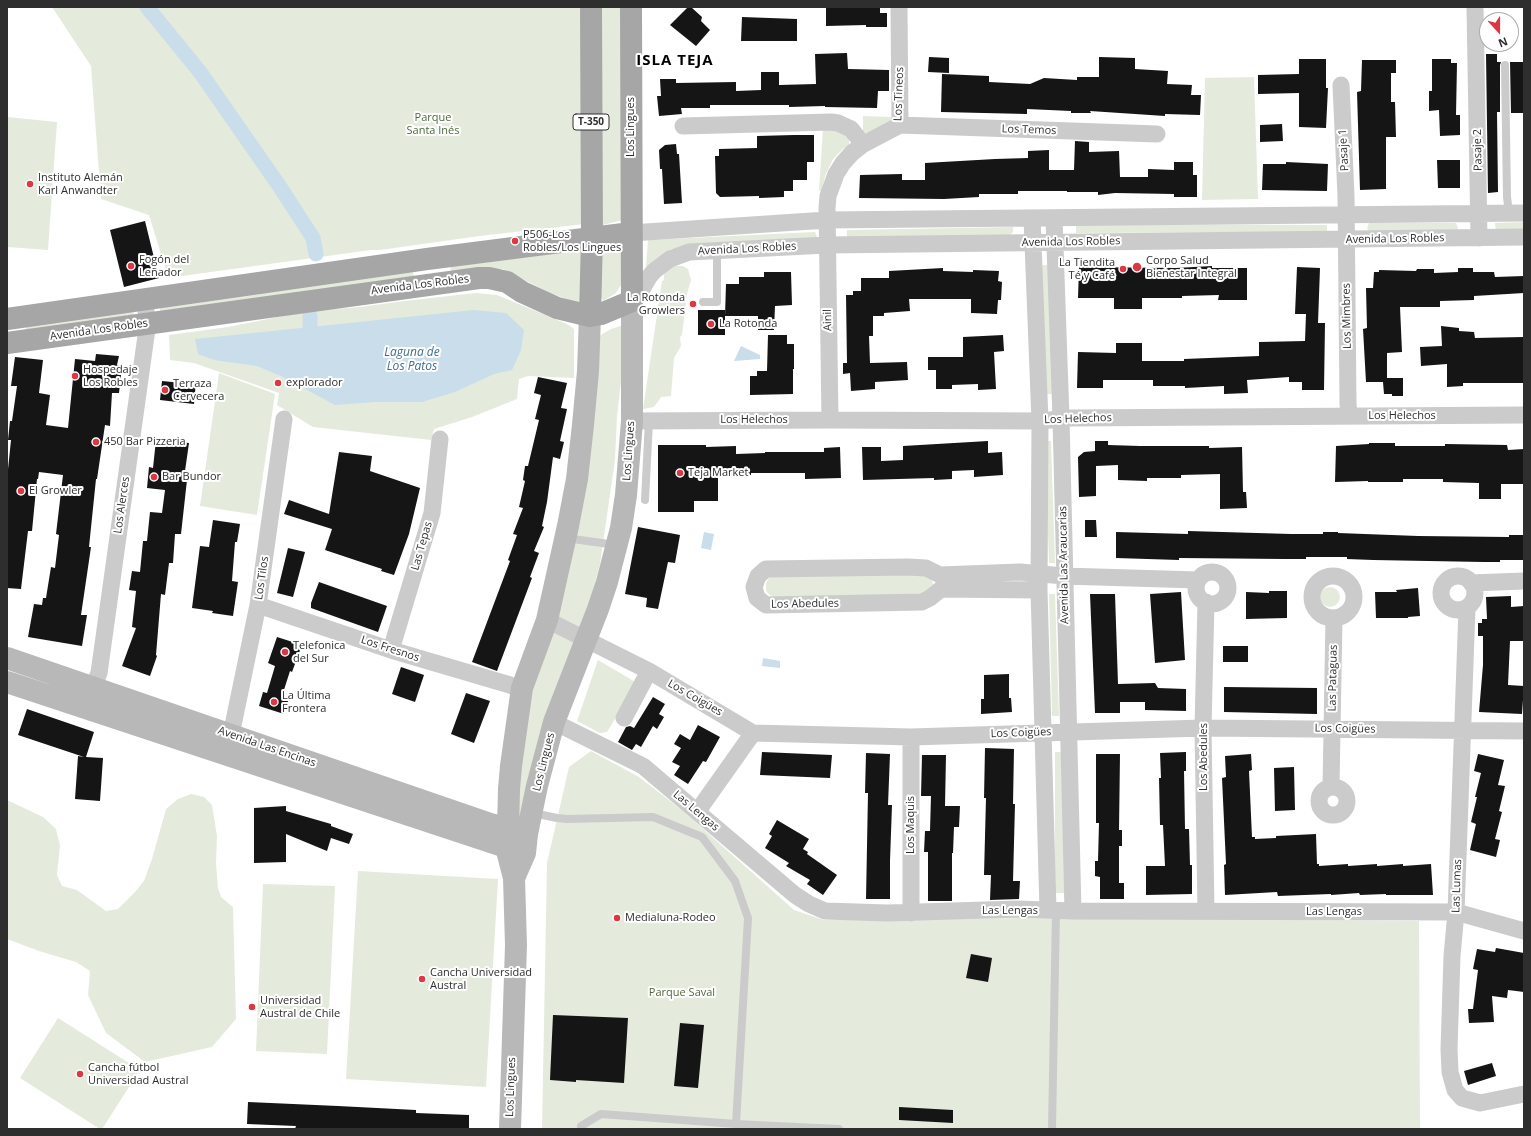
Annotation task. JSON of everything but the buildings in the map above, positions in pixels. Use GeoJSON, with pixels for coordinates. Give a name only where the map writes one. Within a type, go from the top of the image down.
{"type":"FeatureCollection","features":[{"type":"Feature","properties":{"kind":"main road","name":"Los Lingues"},"geometry":{"type":"LineString","coordinates":[[510,1129],[516,945],[514,832],[510,766],[522,691],[547,620],[566,538],[577,479],[583,425],[588,371],[592,237],[591,7]]}},
{"type":"Feature","properties":{"kind":"main road","name":"Los Lingues"},"geometry":{"type":"LineString","coordinates":[[514,832],[607,582],[617,545],[640,421],[632,301],[631,7]]}},
{"type":"Feature","properties":{"kind":"main road","name":"Avenida Los Robles"},"geometry":{"type":"LineString","coordinates":[[7,319],[427,259],[631,233]]}},
{"type":"Feature","properties":{"kind":"main road"},"geometry":{"type":"LineString","coordinates":[[427,259],[427,284]]}},
{"type":"Feature","properties":{"kind":"main road","name":"Avenida Los Robles"},"geometry":{"type":"LineString","coordinates":[[7,343],[479,278],[498,280],[511,284],[522,292],[557,308],[590,316],[601,314],[632,301]]}},
{"type":"Feature","properties":{"kind":"main road","name":"Avenida Las Encinas"},"geometry":{"type":"LineString","coordinates":[[7,658],[89,698]]}},
{"type":"Feature","properties":{"kind":"main road","name":"Avenida Las Encinas"},"geometry":{"type":"LineString","coordinates":[[7,682],[89,698],[514,832]]}},
{"type":"Feature","properties":{"kind":"street","name":"Los Tineos"},"geometry":{"type":"LineString","coordinates":[[827,220],[828,196],[836,174],[843,163],[862,145],[900,125],[900,7]]}},
{"type":"Feature","properties":{"kind":"street","name":"Pasaje 2"},"geometry":{"type":"LineString","coordinates":[[1476,7],[1479,238]]}},
{"type":"Feature","properties":{"kind":"street","name":"Pasaje 1"},"geometry":{"type":"LineString","coordinates":[[1341,85],[1346,215]]}},
{"type":"Feature","properties":{"kind":"street"},"geometry":{"type":"LineString","coordinates":[[683,126],[831,122],[838,123],[851,129],[856,133],[862,145]]}},
{"type":"Feature","properties":{"kind":"street","name":"Los Temos"},"geometry":{"type":"LineString","coordinates":[[900,125],[1157,134]]}},
{"type":"Feature","properties":{"kind":"street","name":"Avenida Los Robles"},"geometry":{"type":"LineString","coordinates":[[631,233],[827,220],[1516,213]]}},
{"type":"Feature","properties":{"kind":"street","name":"Los Mimbres"},"geometry":{"type":"LineString","coordinates":[[1346,215],[1349,416]]}},
{"type":"Feature","properties":{"kind":"street"},"geometry":{"type":"LineString","coordinates":[[1032,218],[1040,421],[1039,581],[1043,733],[1052,911]]}},
{"type":"Feature","properties":{"kind":"street","name":"Avenida Las Araucarias"},"geometry":{"type":"LineString","coordinates":[[1054,218],[1061,418],[1073,911]]}},
{"type":"Feature","properties":{"kind":"street","name":"Ainil"},"geometry":{"type":"LineString","coordinates":[[827,220],[830,420]]}},
{"type":"Feature","properties":{"kind":"street","name":"Avenida Los Robles"},"geometry":{"type":"LineString","coordinates":[[632,301],[641,292],[654,271],[670,259],[689,252],[827,245],[1524,237]]}},
{"type":"Feature","properties":{"kind":"street","name":"Los Alerces"},"geometry":{"type":"LineString","coordinates":[[89,698],[98,672],[148,323],[144,300]]}},
{"type":"Feature","properties":{"kind":"street","name":"Los Helechos"},"geometry":{"type":"LineString","coordinates":[[640,421],[1040,421],[1061,418],[1524,415]]}},
{"type":"Feature","properties":{"kind":"street","name":"Los Tilos"},"geometry":{"type":"LineString","coordinates":[[231,744],[258,605],[284,419]]}},
{"type":"Feature","properties":{"kind":"street","name":"Las Tepas"},"geometry":{"type":"LineString","coordinates":[[391,650],[432,513],[440,439]]}},
{"type":"Feature","properties":{"kind":"street","name":"Los Abedules"},"geometry":{"type":"LineString","coordinates":[[941,582],[926,568],[766,569],[758,576],[754,587],[757,598],[766,605],[922,602],[930,598],[941,582],[1020,572],[1039,581],[1064,576],[1198,580],[1205,573],[1214,572],[1221,575],[1227,581],[1227,593],[1222,600],[1214,603],[1206,602],[1204,728],[1206,911]]}},
{"type":"Feature","properties":{"kind":"street"},"geometry":{"type":"LineString","coordinates":[[1467,608],[1461,610],[1450,608],[1443,600],[1442,589],[1448,580],[1457,576],[1468,579],[1471,583],[1524,581]]}},
{"type":"Feature","properties":{"kind":"street"},"geometry":{"type":"LineString","coordinates":[[1198,580],[1196,587],[1197,593],[1200,599],[1206,602]]}},
{"type":"Feature","properties":{"kind":"street","name":"Las Lumas"},"geometry":{"type":"LineString","coordinates":[[1471,583],[1475,593],[1471,604],[1467,608],[1456,912],[1452,956],[1449,1049],[1450,1072],[1455,1090],[1462,1098],[1480,1103],[1524,1094]]}},
{"type":"Feature","properties":{"kind":"street","name":"Los Fresnos"},"geometry":{"type":"LineString","coordinates":[[258,605],[391,650],[510,685],[522,691]]}},
{"type":"Feature","properties":{"kind":"street","name":"Las Pataguas"},"geometry":{"type":"LineString","coordinates":[[1332,787],[1334,618]]}},
{"type":"Feature","properties":{"kind":"street","name":"Los Coigües"},"geometry":{"type":"LineString","coordinates":[[547,620],[649,671],[753,733],[911,737],[1204,728],[1524,731]]}},
{"type":"Feature","properties":{"kind":"street"},"geometry":{"type":"LineString","coordinates":[[624,718],[649,671]]}},
{"type":"Feature","properties":{"kind":"street","name":"Las Lengas"},"geometry":{"type":"LineString","coordinates":[[554,722],[643,766],[795,895],[809,904],[825,911],[911,913],[1018,910],[1456,912],[1524,931]]}},
{"type":"Feature","properties":{"kind":"street"},"geometry":{"type":"LineString","coordinates":[[697,812],[753,733]]}},
{"type":"Feature","properties":{"kind":"street","name":"Los Maquis"},"geometry":{"type":"LineString","coordinates":[[911,737],[911,913]]}},
{"type":"Feature","properties":{"kind":"lane"},"geometry":{"type":"LineString","coordinates":[[1505,65],[1507,197],[1516,213]]}},
{"type":"Feature","properties":{"kind":"lane"},"geometry":{"type":"LineString","coordinates":[[703,302],[717,302],[717,250]]}},
{"type":"Feature","properties":{"kind":"lane"},"geometry":{"type":"LineString","coordinates":[[640,421],[645,500]]}},
{"type":"Feature","properties":{"kind":"lane"},"geometry":{"type":"LineString","coordinates":[[566,538],[617,545]]}},
{"type":"Feature","properties":{"kind":"lane"},"geometry":{"type":"LineString","coordinates":[[514,832],[557,818],[653,817],[702,837],[735,881],[748,918],[736,1124]]}},
{"type":"Feature","properties":{"kind":"lane"},"geometry":{"type":"LineString","coordinates":[[1052,911],[1052,1129]]}},
{"type":"Feature","properties":{"kind":"lane"},"geometry":{"type":"LineString","coordinates":[[581,1129],[581,1126],[602,1114],[736,1124],[839,1129]]}},
{"type":"Feature","properties":{"kind":"green space","name":"Parque Santa Inés"},"geometry":{"type":"Polygon","coordinates":[[[52,7],[583,7],[585,224],[371,250],[182,276],[167,274],[149,215],[101,199],[91,66],[52,7]]]}},
{"type":"Feature","properties":{"kind":"green space"},"geometry":{"type":"Polygon","coordinates":[[[598,7],[621,7],[623,220],[603,225],[598,7]]]}},
{"type":"Feature","properties":{"kind":"green space"},"geometry":{"type":"Polygon","coordinates":[[[1254,77],[1258,199],[1202,200],[1205,78],[1254,77]]]}},
{"type":"Feature","properties":{"kind":"green space"},"geometry":{"type":"Polygon","coordinates":[[[863,116],[892,117],[895,119],[872,135],[863,132],[863,116]]]}},
{"type":"Feature","properties":{"kind":"green space","name":"Instituto Alemán Karl Anwandter"},"geometry":{"type":"Polygon","coordinates":[[[7,117],[57,122],[48,250],[7,247],[7,117]]]}},
{"type":"Feature","properties":{"kind":"green space"},"geometry":{"type":"Polygon","coordinates":[[[823,128],[836,128],[849,138],[849,146],[843,149],[833,159],[825,176],[822,190],[819,191],[823,128]]]}},
{"type":"Feature","properties":{"kind":"green space"},"geometry":{"type":"Polygon","coordinates":[[[1524,222],[1524,232],[1496,232],[1495,223],[1524,222]]]}},
{"type":"Feature","properties":{"kind":"green space"},"geometry":{"type":"Polygon","coordinates":[[[1369,223],[1456,223],[1458,228],[1457,232],[1370,233],[1367,228],[1369,223]]]}},
{"type":"Feature","properties":{"kind":"green space"},"geometry":{"type":"Polygon","coordinates":[[[1076,224],[1327,225],[1327,232],[1076,233],[1076,224]]]}},
{"type":"Feature","properties":{"kind":"green space"},"geometry":{"type":"Polygon","coordinates":[[[1013,227],[1013,232],[1010,235],[847,239],[847,230],[1013,227]]]}},
{"type":"Feature","properties":{"kind":"green space"},"geometry":{"type":"Polygon","coordinates":[[[815,232],[817,236],[815,240],[671,249],[646,267],[648,240],[815,232]]]}},
{"type":"Feature","properties":{"kind":"green space"},"geometry":{"type":"Polygon","coordinates":[[[625,243],[624,280],[616,293],[603,301],[598,291],[603,244],[625,243]]]}},
{"type":"Feature","properties":{"kind":"green space"},"geometry":{"type":"Polygon","coordinates":[[[584,249],[583,305],[550,293],[503,269],[451,273],[450,262],[584,249]]]}},
{"type":"Feature","properties":{"kind":"green space"},"geometry":{"type":"Polygon","coordinates":[[[1039,265],[1048,265],[1053,394],[1045,394],[1039,265]]]}},
{"type":"Feature","properties":{"kind":"green space"},"geometry":{"type":"Polygon","coordinates":[[[674,266],[683,266],[688,269],[691,280],[687,294],[682,335],[680,337],[681,346],[674,358],[671,396],[662,396],[654,407],[643,409],[662,281],[664,280],[664,274],[674,266]]]}},
{"type":"Feature","properties":{"kind":"green space"},"geometry":{"type":"Polygon","coordinates":[[[412,268],[414,277],[160,313],[160,304],[412,268]]]}},
{"type":"Feature","properties":{"kind":"green space"},"geometry":{"type":"Polygon","coordinates":[[[476,293],[497,295],[567,324],[574,329],[574,378],[528,376],[519,379],[517,399],[472,417],[434,429],[431,440],[313,427],[277,405],[279,393],[194,363],[170,360],[169,335],[228,327],[308,311],[360,307],[476,293]]]}},
{"type":"Feature","properties":{"kind":"green space"},"geometry":{"type":"Polygon","coordinates":[[[133,310],[134,316],[27,331],[25,324],[133,310]]]}},
{"type":"Feature","properties":{"kind":"green space"},"geometry":{"type":"Polygon","coordinates":[[[624,325],[626,336],[617,417],[615,460],[600,564],[525,821],[516,815],[516,778],[535,671],[568,577],[580,514],[599,336],[611,329],[624,325]]]}},
{"type":"Feature","properties":{"kind":"green space"},"geometry":{"type":"Polygon","coordinates":[[[219,373],[275,394],[257,515],[200,506],[219,373]]]}},
{"type":"Feature","properties":{"kind":"green space"},"geometry":{"type":"Polygon","coordinates":[[[1045,441],[1051,441],[1055,563],[1049,563],[1045,441]]]}},
{"type":"Feature","properties":{"kind":"green space"},"geometry":{"type":"Polygon","coordinates":[[[926,571],[933,584],[931,591],[925,595],[773,598],[766,591],[766,583],[771,575],[926,571]]]}},
{"type":"Feature","properties":{"kind":"green space"},"geometry":{"type":"Polygon","coordinates":[[[1326,587],[1334,587],[1340,593],[1340,601],[1334,607],[1326,607],[1320,601],[1320,593],[1326,587]]]}},
{"type":"Feature","properties":{"kind":"green space"},"geometry":{"type":"Polygon","coordinates":[[[1049,594],[1055,594],[1059,716],[1052,716],[1049,594]]]}},
{"type":"Feature","properties":{"kind":"green space"},"geometry":{"type":"Polygon","coordinates":[[[598,660],[637,683],[607,732],[600,733],[577,721],[598,660]]]}},
{"type":"Feature","properties":{"kind":"green space","name":"Parque Saval"},"geometry":{"type":"Polygon","coordinates":[[[591,751],[639,777],[683,811],[794,910],[824,920],[1038,917],[1419,921],[1420,1129],[542,1129],[547,863],[569,767],[591,751]]]}},
{"type":"Feature","properties":{"kind":"green space"},"geometry":{"type":"Polygon","coordinates":[[[1055,752],[1063,752],[1064,893],[1055,893],[1055,752]]]}},
{"type":"Feature","properties":{"kind":"green space"},"geometry":{"type":"Polygon","coordinates":[[[191,794],[204,797],[212,805],[217,836],[216,863],[218,888],[221,897],[233,907],[236,1019],[212,1047],[145,1062],[106,1033],[88,995],[90,971],[76,962],[39,951],[7,939],[7,800],[43,817],[56,829],[60,845],[57,875],[62,886],[77,890],[106,911],[118,909],[144,881],[152,859],[166,809],[178,799],[191,794]]]}},
{"type":"Feature","properties":{"kind":"green space","name":"Cancha Universidad Austral"},"geometry":{"type":"Polygon","coordinates":[[[358,871],[498,879],[486,1087],[346,1079],[358,871]]]}},
{"type":"Feature","properties":{"kind":"green space"},"geometry":{"type":"Polygon","coordinates":[[[263,884],[335,886],[327,1054],[256,1051],[263,884]]]}},
{"type":"Feature","properties":{"kind":"green space","name":"Cancha fútbol Universidad Austral"},"geometry":{"type":"Polygon","coordinates":[[[58,1018],[140,1070],[102,1129],[20,1078],[58,1018]]]}},
{"type":"Feature","properties":{"kind":"water","name":"Laguna de Los Patos"},"geometry":{"type":"Polygon","coordinates":[[[474,310],[506,313],[524,330],[521,350],[512,370],[494,374],[455,392],[422,402],[375,402],[335,405],[283,377],[257,366],[214,360],[198,354],[195,339],[474,310]]]}},
{"type":"Feature","properties":{"kind":"water"},"geometry":{"type":"Polygon","coordinates":[[[741,346],[760,355],[760,359],[734,361],[741,346]]]}},
{"type":"Feature","properties":{"kind":"water"},"geometry":{"type":"Polygon","coordinates":[[[704,532],[714,534],[711,550],[701,548],[704,532]]]}},
{"type":"Feature","properties":{"kind":"water"},"geometry":{"type":"Polygon","coordinates":[[[763,658],[780,661],[780,668],[762,666],[763,658]]]}},
{"type":"Feature","properties":{"kind":"waterway"},"geometry":{"type":"LineString","coordinates":[[147,7],[200,72],[280,187],[313,238],[316,254]]}},
{"type":"Feature","properties":{"kind":"waterway"},"geometry":{"type":"LineString","coordinates":[[310,316],[310,328]]}},
{"type":"Feature","properties":{"kind":"place","name":"Instituto Alemán Karl Anwandter"},"geometry":{"type":"Point","coordinates":[30,184]}},
{"type":"Feature","properties":{"kind":"place","name":"P506-Los Robles/Los Lingues"},"geometry":{"type":"Point","coordinates":[515,241]}},
{"type":"Feature","properties":{"kind":"place","name":"Fogón del Leñador"},"geometry":{"type":"Point","coordinates":[131,266]}},
{"type":"Feature","properties":{"kind":"place","name":"Corpo Salud Bienestar Integral"},"geometry":{"type":"Point","coordinates":[1137,267]}},
{"type":"Feature","properties":{"kind":"place","name":"La Tiendita Té y Café"},"geometry":{"type":"Point","coordinates":[1123,269]}},
{"type":"Feature","properties":{"kind":"place","name":"La Rotonda Growlers"},"geometry":{"type":"Point","coordinates":[693,304]}},
{"type":"Feature","properties":{"kind":"place","name":"La Rotonda"},"geometry":{"type":"Point","coordinates":[711,324]}},
{"type":"Feature","properties":{"kind":"place","name":"Hospedaje Los Robles"},"geometry":{"type":"Point","coordinates":[75,376]}},
{"type":"Feature","properties":{"kind":"place","name":"explorador"},"geometry":{"type":"Point","coordinates":[278,383]}},
{"type":"Feature","properties":{"kind":"place","name":"Terraza Cervecera"},"geometry":{"type":"Point","coordinates":[165,390]}},
{"type":"Feature","properties":{"kind":"place","name":"450 Bar Pizzeria"},"geometry":{"type":"Point","coordinates":[96,442]}},
{"type":"Feature","properties":{"kind":"place","name":"Teja Market"},"geometry":{"type":"Point","coordinates":[680,473]}},
{"type":"Feature","properties":{"kind":"place","name":"Bar Bundor"},"geometry":{"type":"Point","coordinates":[154,477]}},
{"type":"Feature","properties":{"kind":"place","name":"El Growler"},"geometry":{"type":"Point","coordinates":[21,491]}},
{"type":"Feature","properties":{"kind":"place","name":"Telefonica del Sur"},"geometry":{"type":"Point","coordinates":[285,652]}},
{"type":"Feature","properties":{"kind":"place","name":"La Última Frontera"},"geometry":{"type":"Point","coordinates":[274,702]}},
{"type":"Feature","properties":{"kind":"place","name":"Medialuna-Rodeo"},"geometry":{"type":"Point","coordinates":[617,918]}},
{"type":"Feature","properties":{"kind":"place","name":"Cancha Universidad Austral"},"geometry":{"type":"Point","coordinates":[422,979]}},
{"type":"Feature","properties":{"kind":"place","name":"Universidad Austral de Chile"},"geometry":{"type":"Point","coordinates":[252,1007]}},
{"type":"Feature","properties":{"kind":"place","name":"Cancha fútbol Universidad Austral"},"geometry":{"type":"Point","coordinates":[80,1074]}},
{"type":"Feature","properties":{"kind":"district","name":"ISLA TEJA"},"geometry":{"type":"Point","coordinates":[675,61]}}]}
